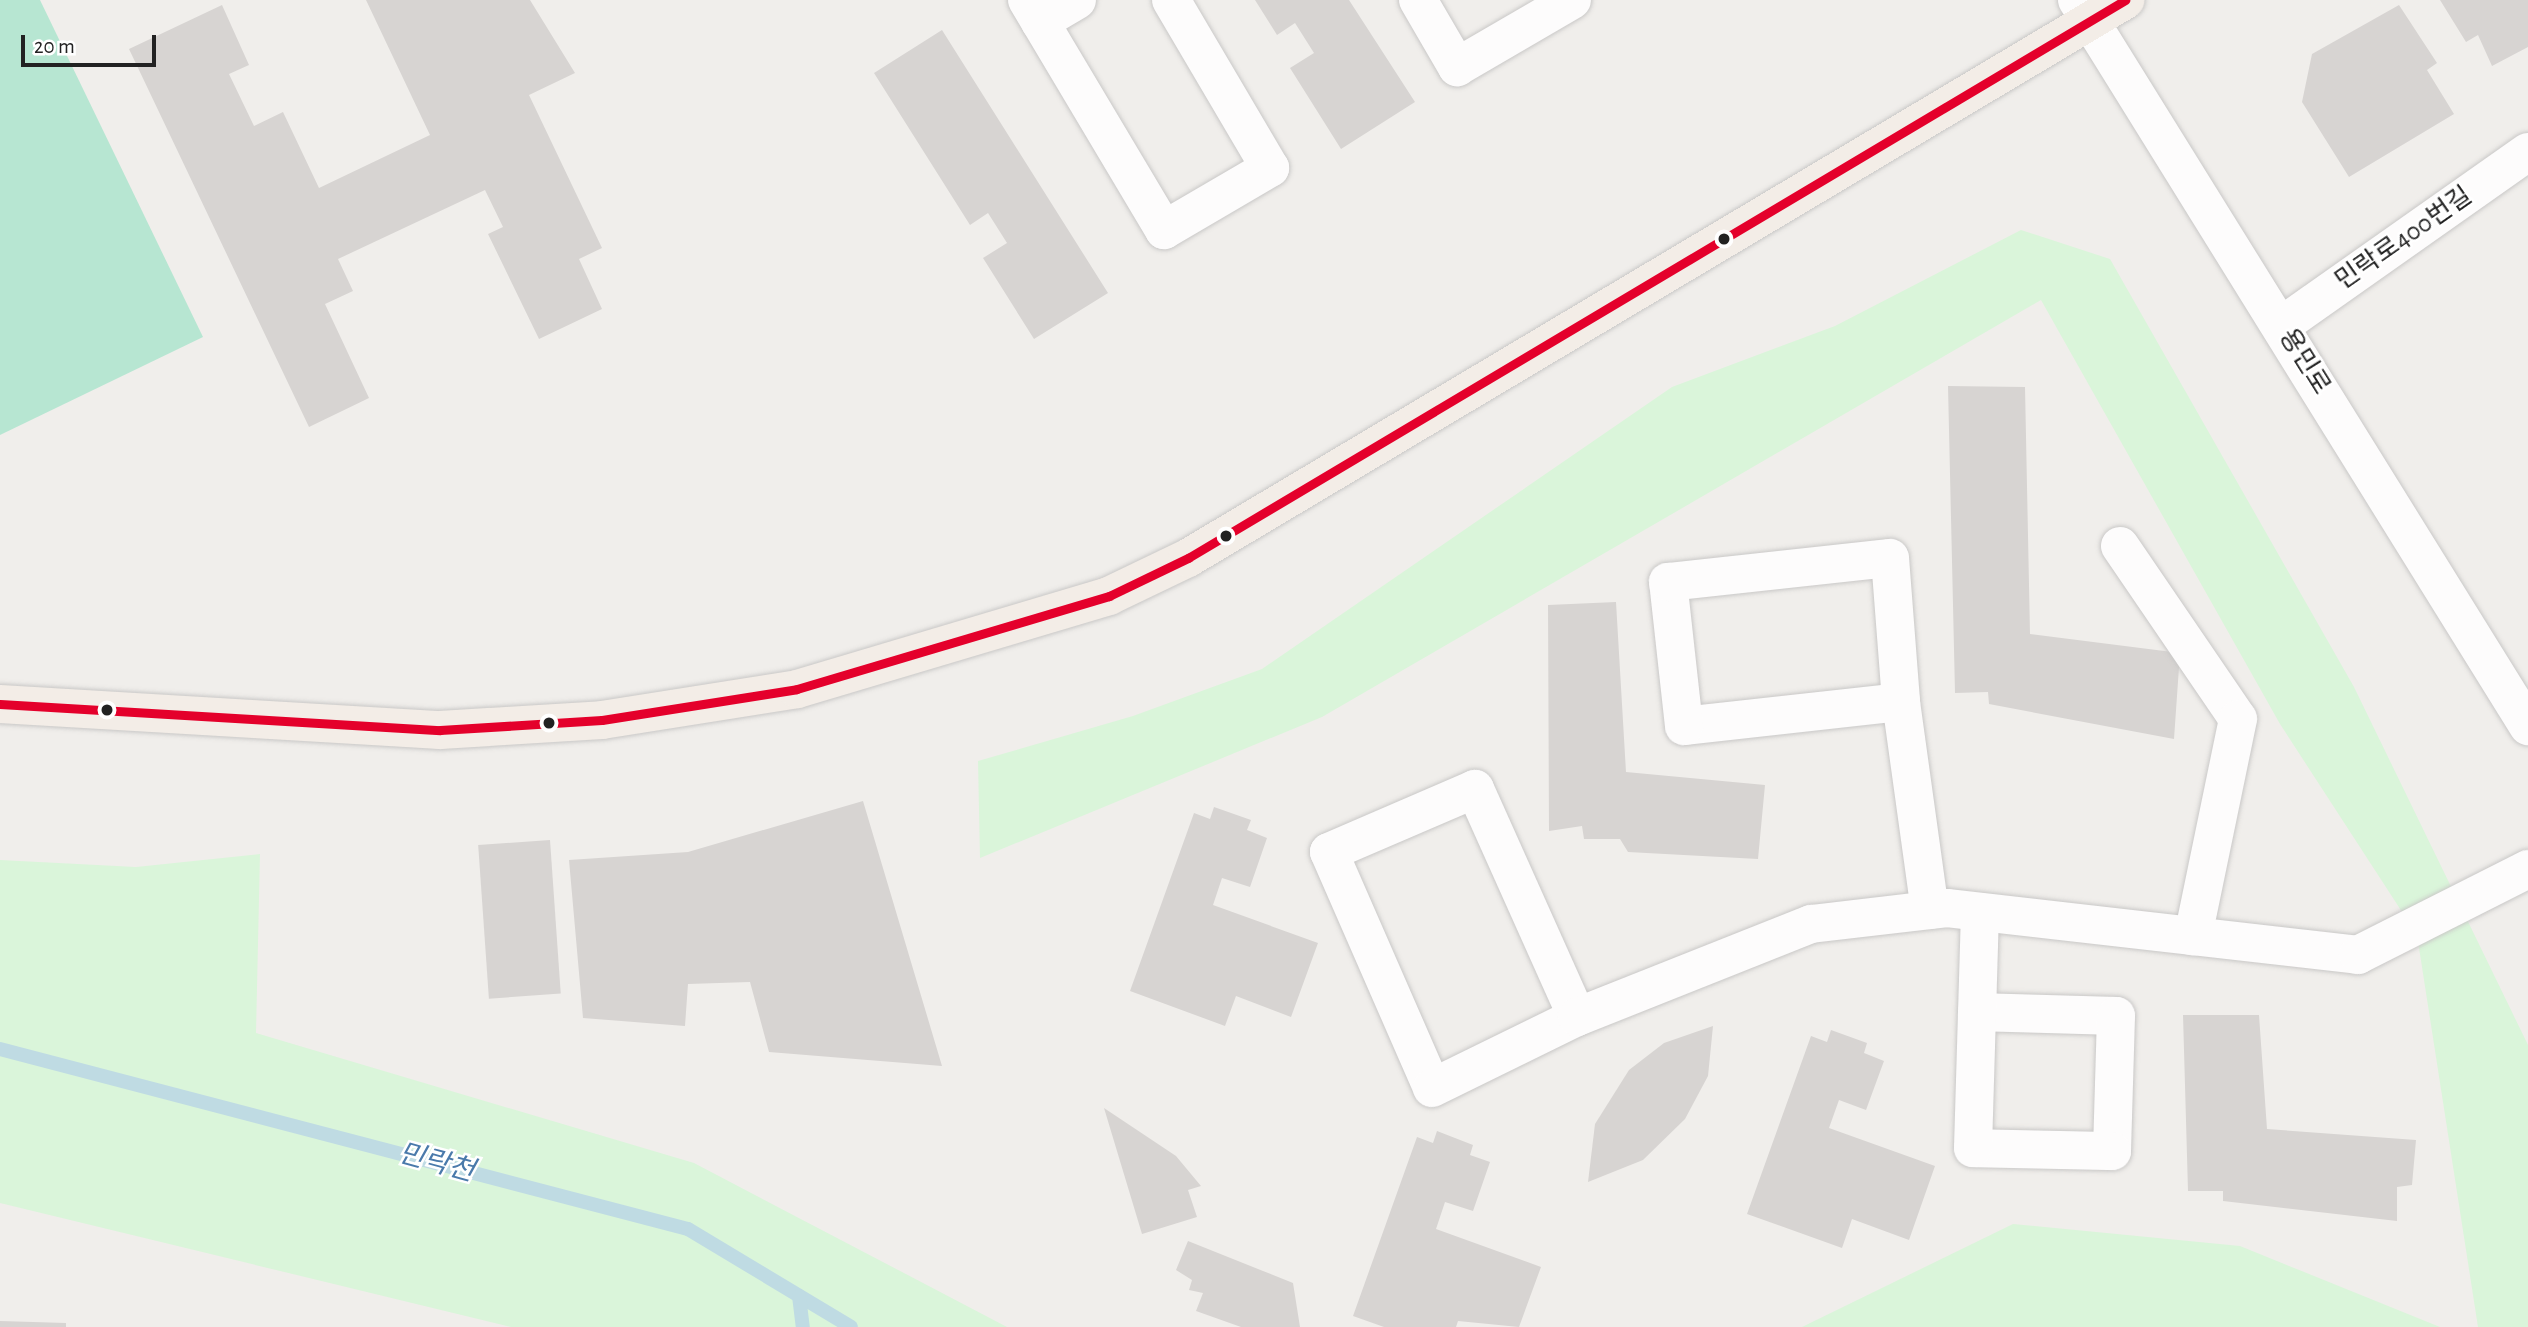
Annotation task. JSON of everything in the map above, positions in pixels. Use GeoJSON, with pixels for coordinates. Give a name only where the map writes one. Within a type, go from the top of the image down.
{"type":"FeatureCollection","features":[{"type":"Feature","properties":{"kind":"main road"},"geometry":{"type":"LineString","coordinates":[[0,704],[440,730],[602,720],[797,689],[1109,596],[1188,558],[2083,11],[2125,0]]}},
{"type":"Feature","properties":{"kind":"street"},"geometry":{"type":"LineString","coordinates":[[1077,0],[1034,11],[1164,230],[1270,168],[1171,0]]}},
{"type":"Feature","properties":{"kind":"street"},"geometry":{"type":"LineString","coordinates":[[1418,0],[1457,67],[1572,0]]}},
{"type":"Feature","properties":{"kind":"street","name":"용민로"},"geometry":{"type":"LineString","coordinates":[[2083,11],[2528,726]]}},
{"type":"Feature","properties":{"kind":"street","name":"민락로400번길"},"geometry":{"type":"LineString","coordinates":[[2281,326],[2528,152]]}},
{"type":"Feature","properties":{"kind":"street"},"geometry":{"type":"LineString","coordinates":[[2120,546],[2238,719],[2193,936]]}},
{"type":"Feature","properties":{"kind":"street"},"geometry":{"type":"LineString","coordinates":[[1901,702],[1684,726],[1668,582],[1890,558],[1901,702],[1930,910]]}},
{"type":"Feature","properties":{"kind":"street"},"geometry":{"type":"LineString","coordinates":[[1577,1017],[1475,789],[1329,852],[1432,1088],[1577,1017],[1811,924],[1930,910],[1980,912],[2358,955],[2528,869]]}},
{"type":"Feature","properties":{"kind":"street"},"geometry":{"type":"LineString","coordinates":[[1977,1012],[2116,1016],[2112,1152],[1973,1148],[1977,1012],[1980,912]]}},
{"type":"Feature","properties":{"kind":"green space"},"geometry":{"type":"Polygon","coordinates":[[[0,0],[40,0],[203,337],[0,435],[0,0]]]}},
{"type":"Feature","properties":{"kind":"green space"},"geometry":{"type":"Polygon","coordinates":[[[2021,230],[2110,259],[2354,687],[2528,1045],[2528,1327],[2478,1327],[2417,935],[2280,724],[2041,300],[1322,717],[980,858],[978,761],[1133,716],[1262,669],[1672,387],[1835,326],[2021,230]]]}},
{"type":"Feature","properties":{"kind":"green space"},"geometry":{"type":"Polygon","coordinates":[[[260,854],[256,1033],[694,1163],[1007,1327],[511,1327],[0,1203],[0,860],[136,867],[260,854]]]}},
{"type":"Feature","properties":{"kind":"green space"},"geometry":{"type":"Polygon","coordinates":[[[2013,1224],[2240,1246],[2440,1327],[1802,1327],[2013,1224]]]}},
{"type":"Feature","properties":{"kind":"building"},"geometry":{"type":"Polygon","coordinates":[[[366,0],[530,0],[575,73],[529,95],[602,248],[579,259],[602,309],[539,339],[488,234],[503,227],[485,190],[338,259],[353,291],[325,304],[369,398],[309,427],[129,49],[222,5],[249,65],[229,74],[254,126],[283,112],[319,188],[430,135],[366,0]]]}},
{"type":"Feature","properties":{"kind":"building"},"geometry":{"type":"Polygon","coordinates":[[[1255,0],[1349,0],[1415,102],[1341,149],[1290,68],[1314,53],[1295,23],[1277,35],[1255,0]]]}},
{"type":"Feature","properties":{"kind":"building"},"geometry":{"type":"Polygon","coordinates":[[[2440,0],[2528,0],[2528,47],[2492,66],[2478,35],[2466,42],[2440,0]]]}},
{"type":"Feature","properties":{"kind":"building"},"geometry":{"type":"Polygon","coordinates":[[[2399,5],[2437,63],[2427,70],[2454,114],[2349,177],[2302,102],[2312,54],[2399,5]]]}},
{"type":"Feature","properties":{"kind":"building"},"geometry":{"type":"Polygon","coordinates":[[[942,30],[1108,293],[1034,339],[983,258],[1007,243],[988,213],[970,225],[874,73],[942,30]]]}},
{"type":"Feature","properties":{"kind":"building"},"geometry":{"type":"Polygon","coordinates":[[[1948,386],[2025,387],[2030,634],[2180,653],[2174,739],[1989,704],[1988,692],[1955,693],[1948,386]]]}},
{"type":"Feature","properties":{"kind":"building"},"geometry":{"type":"Polygon","coordinates":[[[1616,602],[1626,772],[1765,785],[1758,859],[1628,852],[1620,839],[1584,839],[1582,826],[1549,831],[1548,605],[1616,602]]]}},
{"type":"Feature","properties":{"kind":"building"},"geometry":{"type":"Polygon","coordinates":[[[863,801],[942,1066],[769,1052],[750,982],[688,984],[685,1026],[583,1018],[569,860],[688,852],[863,801]]]}},
{"type":"Feature","properties":{"kind":"building"},"geometry":{"type":"Polygon","coordinates":[[[1214,807],[1251,820],[1247,830],[1267,838],[1250,887],[1222,878],[1213,905],[1318,943],[1291,1017],[1236,996],[1225,1026],[1130,991],[1194,813],[1210,819],[1214,807]]]}},
{"type":"Feature","properties":{"kind":"building"},"geometry":{"type":"Polygon","coordinates":[[[550,840],[561,994],[489,999],[478,845],[550,840]]]}},
{"type":"Feature","properties":{"kind":"building"},"geometry":{"type":"Polygon","coordinates":[[[2183,1015],[2259,1015],[2267,1129],[2416,1140],[2412,1185],[2397,1187],[2397,1221],[2223,1201],[2223,1191],[2188,1191],[2183,1015]]]}},
{"type":"Feature","properties":{"kind":"building"},"geometry":{"type":"Polygon","coordinates":[[[1713,1026],[1708,1076],[1685,1119],[1643,1160],[1588,1182],[1595,1124],[1629,1070],[1664,1043],[1713,1026]]]}},
{"type":"Feature","properties":{"kind":"building"},"geometry":{"type":"Polygon","coordinates":[[[1831,1030],[1867,1043],[1864,1053],[1884,1061],[1866,1110],[1839,1100],[1829,1128],[1935,1166],[1909,1240],[1852,1219],[1842,1248],[1747,1214],[1811,1036],[1827,1042],[1831,1030]]]}},
{"type":"Feature","properties":{"kind":"building"},"geometry":{"type":"Polygon","coordinates":[[[1104,1108],[1176,1156],[1201,1186],[1188,1190],[1197,1217],[1142,1234],[1104,1108]]]}},
{"type":"Feature","properties":{"kind":"building"},"geometry":{"type":"Polygon","coordinates":[[[1437,1131],[1473,1145],[1470,1155],[1490,1162],[1473,1211],[1445,1202],[1436,1229],[1541,1267],[1519,1327],[1458,1321],[1456,1327],[1384,1327],[1353,1316],[1417,1137],[1433,1143],[1437,1131]]]}},
{"type":"Feature","properties":{"kind":"building"},"geometry":{"type":"Polygon","coordinates":[[[1188,1241],[1293,1283],[1300,1327],[1241,1327],[1196,1311],[1203,1293],[1189,1290],[1192,1280],[1176,1270],[1188,1241]]]}},
{"type":"Feature","properties":{"kind":"building"},"geometry":{"type":"Polygon","coordinates":[[[0,1321],[66,1323],[66,1327],[0,1327],[0,1321]]]}},
{"type":"Feature","properties":{"kind":"waterway","name":"민락천"},"geometry":{"type":"LineString","coordinates":[[0,1049],[688,1229],[851,1327]]}},
{"type":"Feature","properties":{"kind":"waterway"},"geometry":{"type":"LineString","coordinates":[[799,1296],[803,1327]]}},
{"type":"Feature","properties":{"kind":"transit line"},"geometry":{"type":"LineString","coordinates":[[0,704],[440,730],[602,720],[797,689],[1109,596],[1188,558],[2125,0]]}}]}
